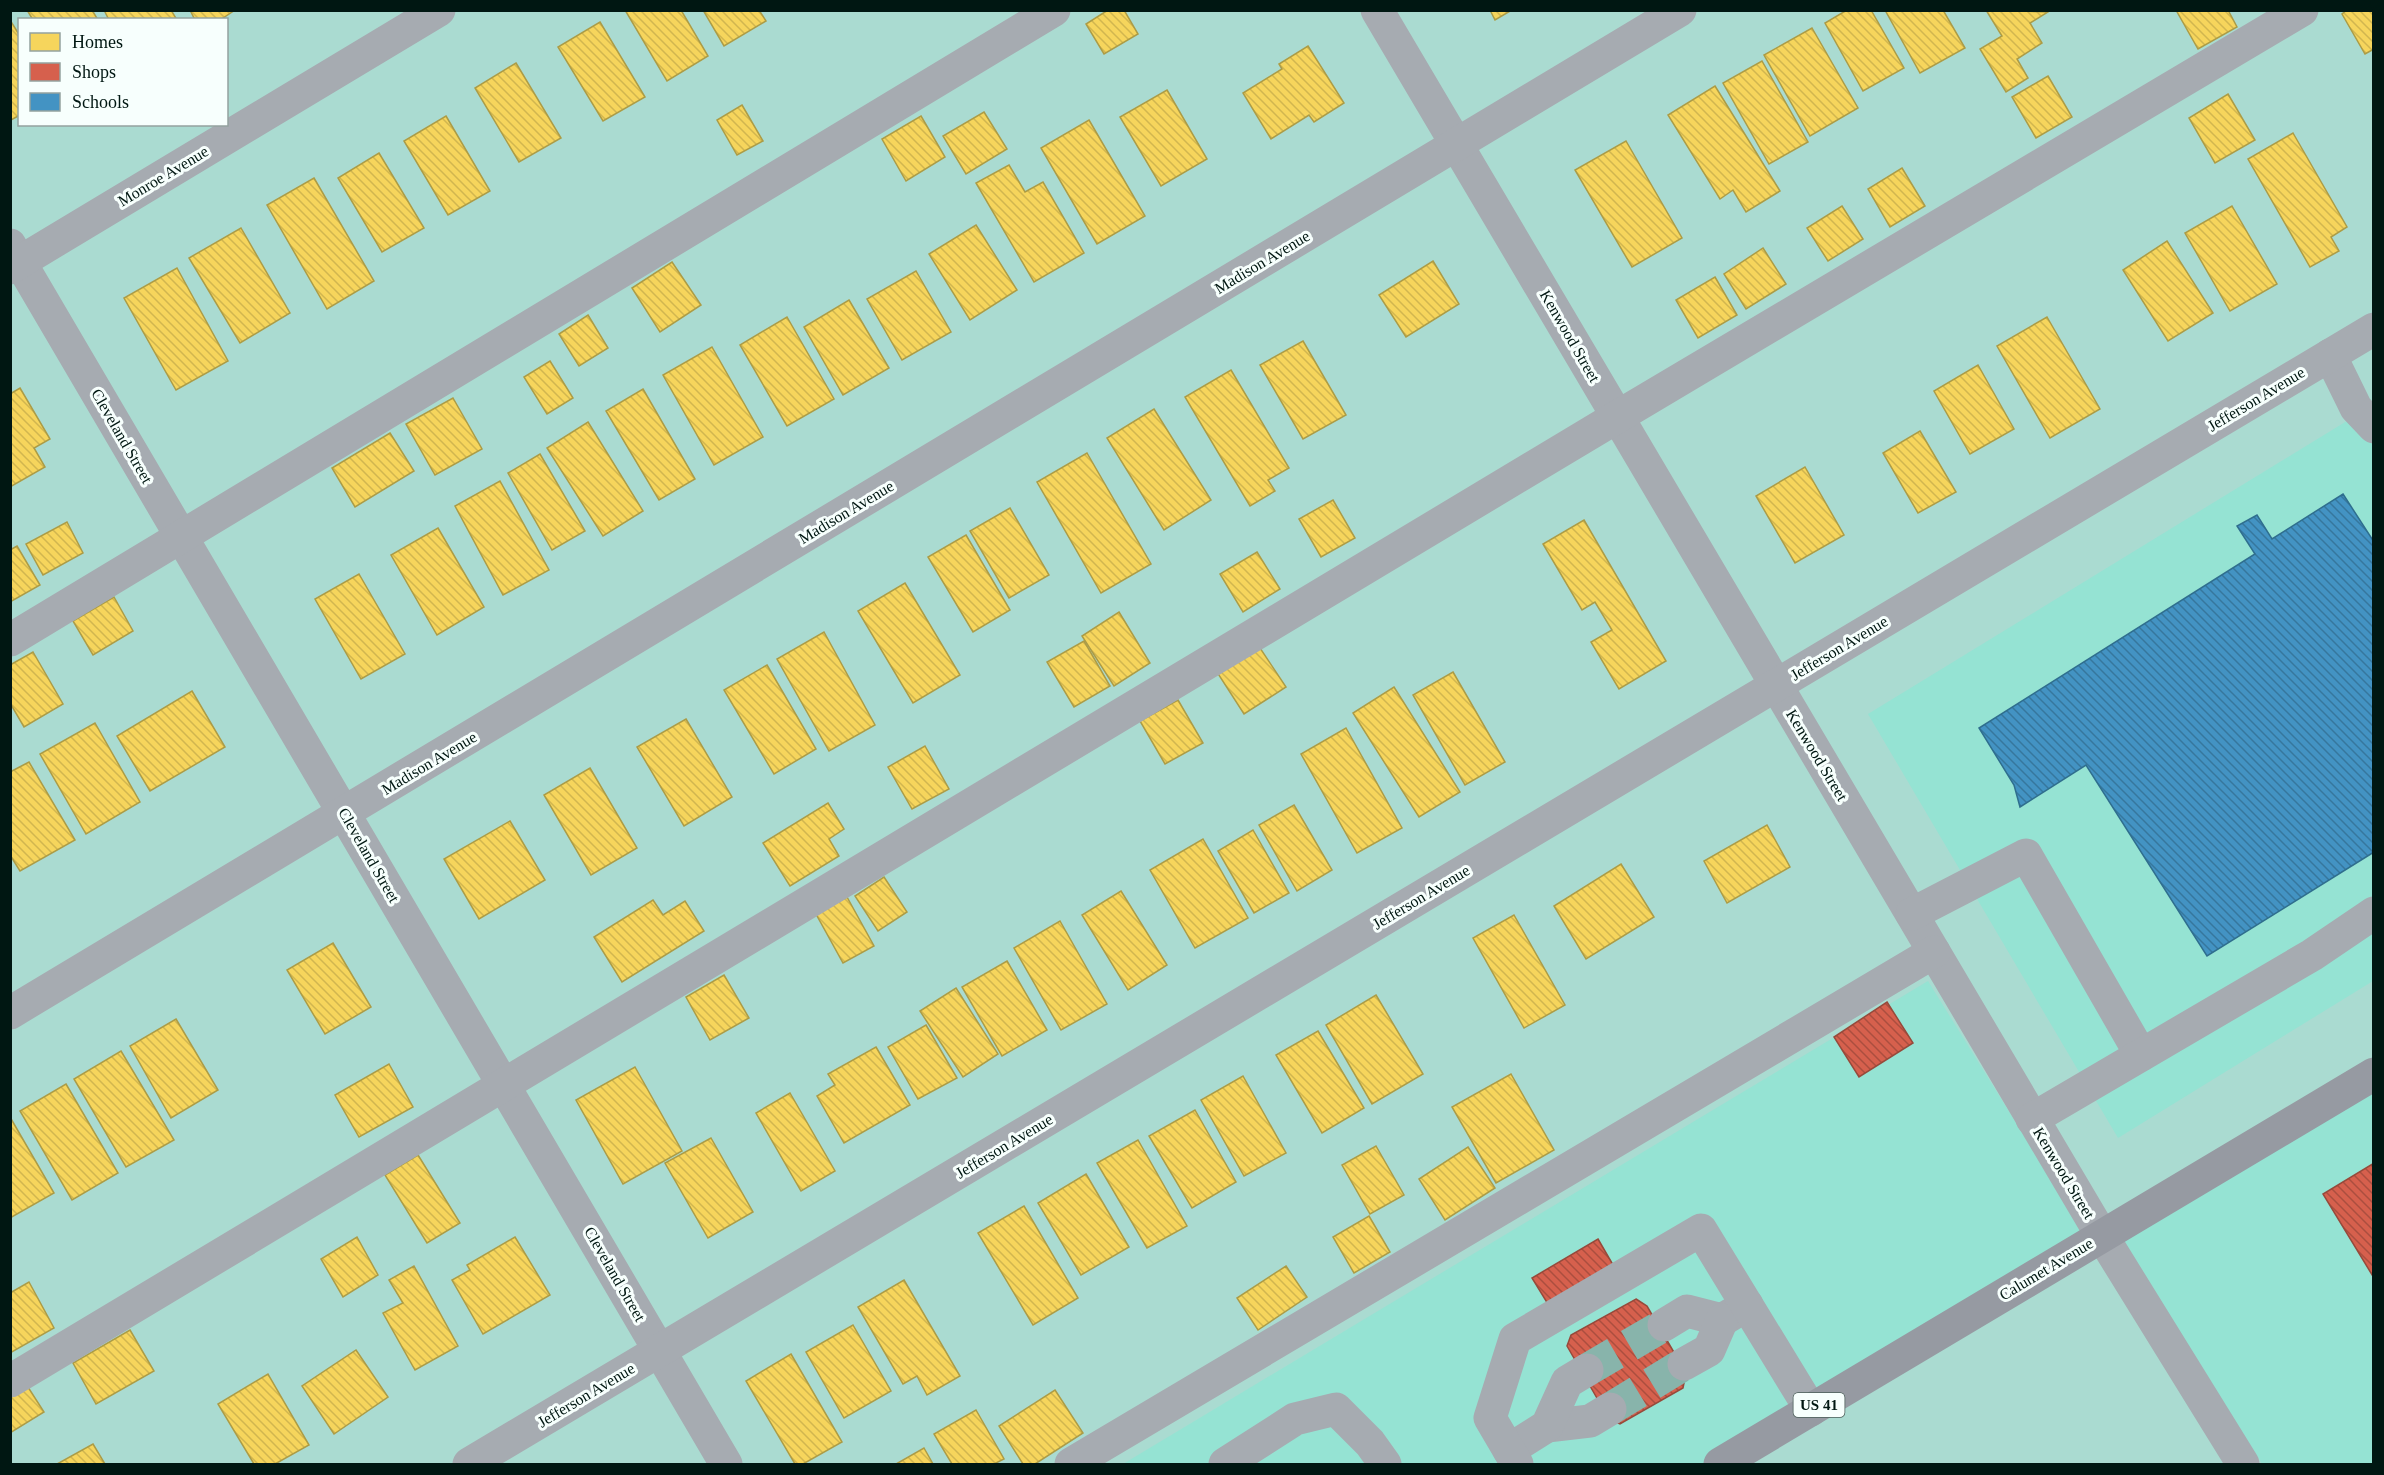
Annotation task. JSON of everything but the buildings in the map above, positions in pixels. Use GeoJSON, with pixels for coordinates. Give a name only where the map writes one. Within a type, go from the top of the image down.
{"type":"FeatureCollection","features":[{"type":"Feature","properties":{"kind":"main road","name":"Calumet Avenue"},"geometry":{"type":"LineString","coordinates":[[1720,1464],[2373,1074]]}},
{"type":"Feature","properties":{"kind":"street","name":"Monroe Avenue"},"geometry":{"type":"LineString","coordinates":[[14,258],[439,10]]}},
{"type":"Feature","properties":{"kind":"street"},"geometry":{"type":"LineString","coordinates":[[10,639],[182,538],[1054,10]]}},
{"type":"Feature","properties":{"kind":"street","name":"Kenwood Street"},"geometry":{"type":"LineString","coordinates":[[1377,10],[2032,1119],[2243,1464]]}},
{"type":"Feature","properties":{"kind":"street","name":"Madison Avenue"},"geometry":{"type":"LineString","coordinates":[[10,1013],[1680,10]]}},
{"type":"Feature","properties":{"kind":"street"},"geometry":{"type":"LineString","coordinates":[[10,1381],[1617,417],[2302,10]]}},
{"type":"Feature","properties":{"kind":"street","name":"Cleveland Street"},"geometry":{"type":"LineString","coordinates":[[14,258],[182,538],[726,1464]]}},
{"type":"Feature","properties":{"kind":"street","name":"Jefferson Avenue"},"geometry":{"type":"LineString","coordinates":[[469,1464],[2373,329]]}},
{"type":"Feature","properties":{"kind":"street"},"geometry":{"type":"LineString","coordinates":[[2330,356],[2356,408],[2373,427]]}},
{"type":"Feature","properties":{"kind":"street"},"geometry":{"type":"LineString","coordinates":[[1912,914],[2026,855],[2141,1055]]}},
{"type":"Feature","properties":{"kind":"street"},"geometry":{"type":"LineString","coordinates":[[2032,1119],[2312,955],[2373,914]]}},
{"type":"Feature","properties":{"kind":"street"},"geometry":{"type":"LineString","coordinates":[[1071,1464],[1934,952]]}},
{"type":"Feature","properties":{"kind":"street"},"geometry":{"type":"LineString","coordinates":[[1587,1370],[1567,1382],[1547,1426],[1513,1457],[1490,1418],[1515,1339],[1701,1230],[1734,1312],[1811,1410]]}},
{"type":"Feature","properties":{"kind":"street"},"geometry":{"type":"LineString","coordinates":[[1664,1325],[1687,1311],[1734,1312]]}},
{"type":"Feature","properties":{"kind":"street"},"geometry":{"type":"LineString","coordinates":[[1684,1364],[1709,1350],[1734,1312]]}},
{"type":"Feature","properties":{"kind":"street"},"geometry":{"type":"LineString","coordinates":[[1225,1464],[1295,1419],[1336,1409],[1370,1443],[1385,1464]]}},
{"type":"Feature","properties":{"kind":"street"},"geometry":{"type":"LineString","coordinates":[[1547,1426],[1590,1421],[1610,1409]]}},
{"type":"Feature","properties":{"kind":"shaded area"},"geometry":{"type":"Polygon","coordinates":[[[2373,405],[2373,981],[2118,1138],[1868,714],[2373,405]]]}},
{"type":"Feature","properties":{"kind":"shaded area"},"geometry":{"type":"Polygon","coordinates":[[[1928,981],[2085,1234],[1703,1464],[1123,1464],[1928,981]]]}},
{"type":"Feature","properties":{"kind":"shaded area"},"geometry":{"type":"Polygon","coordinates":[[[2373,1089],[2373,1464],[2262,1464],[2120,1240],[2373,1089]]]}},
{"type":"Feature","properties":{"kind":"tunnel"},"geometry":{"type":"LineString","coordinates":[[1587,1370],[1664,1325]]}},
{"type":"Feature","properties":{"kind":"tunnel"},"geometry":{"type":"LineString","coordinates":[[1610,1409],[1684,1364]]}}]}
